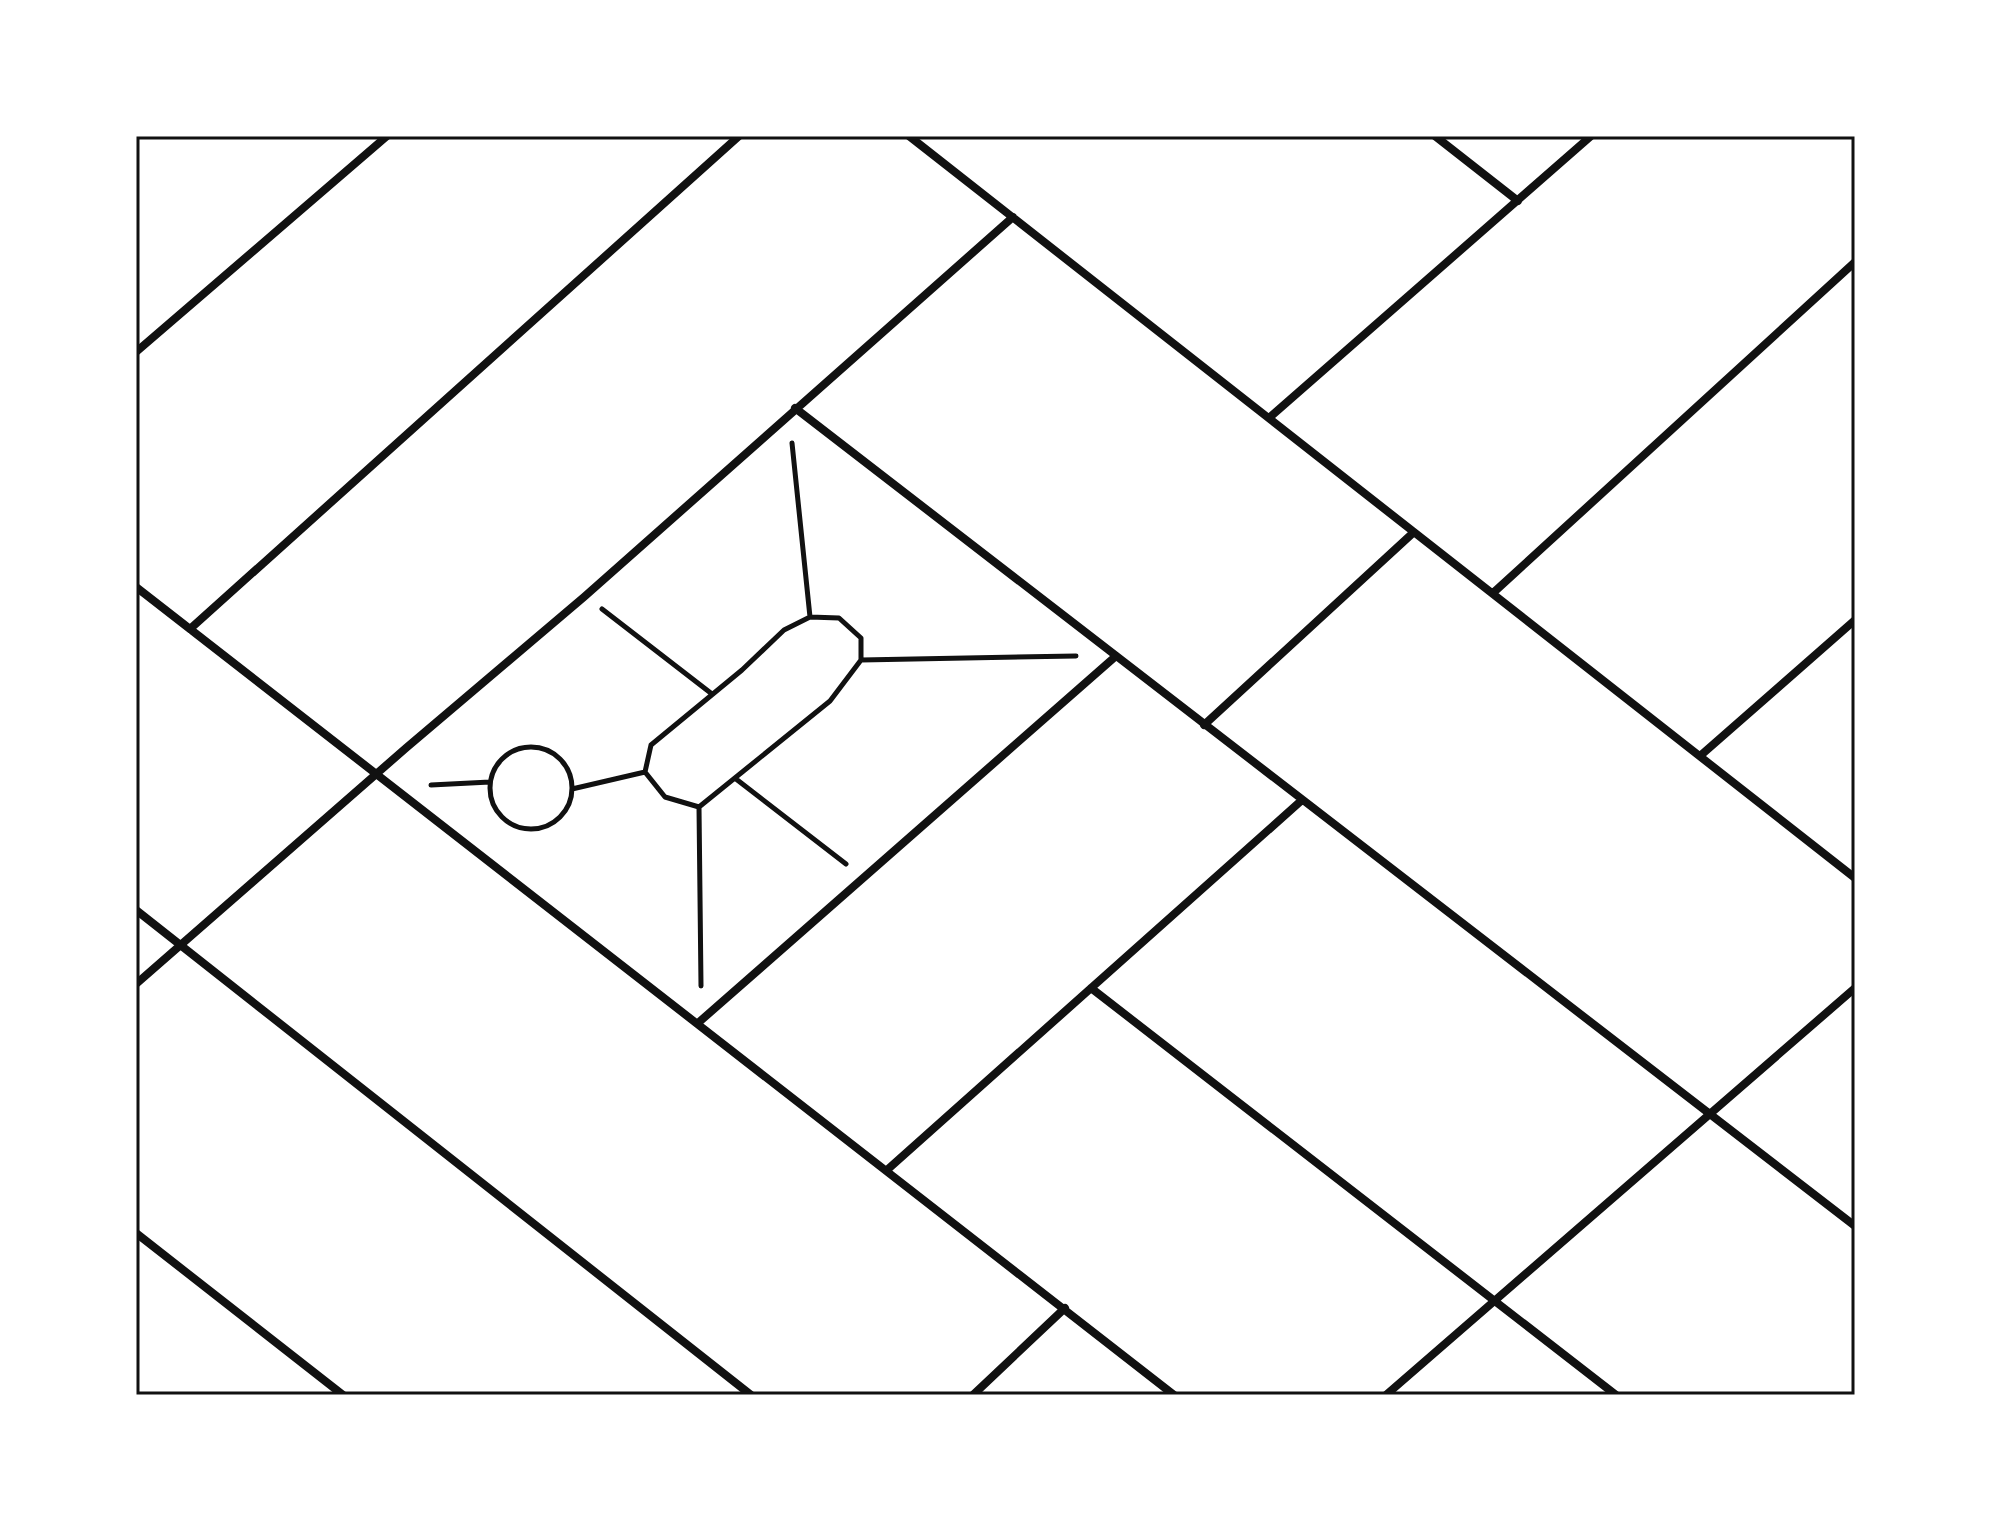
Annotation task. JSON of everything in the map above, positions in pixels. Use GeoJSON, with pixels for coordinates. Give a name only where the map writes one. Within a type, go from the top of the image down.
{"type":"FeatureCollection","features":[{"type":"Feature","properties":{"kind":"street"},"geometry":{"type":"LineString","coordinates":[[136,352],[387,136]]}},
{"type":"Feature","properties":{"kind":"street"},"geometry":{"type":"LineString","coordinates":[[190,629],[739,136]]}},
{"type":"Feature","properties":{"kind":"street"},"geometry":{"type":"LineString","coordinates":[[909,136],[1855,878]]}},
{"type":"Feature","properties":{"kind":"street"},"geometry":{"type":"LineString","coordinates":[[1435,136],[1518,201]]}},
{"type":"Feature","properties":{"kind":"street"},"geometry":{"type":"LineString","coordinates":[[1269,418],[1591,136]]}},
{"type":"Feature","properties":{"kind":"street"},"geometry":{"type":"LineString","coordinates":[[136,984],[584,597],[1013,217]]}},
{"type":"Feature","properties":{"kind":"street"},"geometry":{"type":"LineString","coordinates":[[1493,593],[1855,262]]}},
{"type":"Feature","properties":{"kind":"street"},"geometry":{"type":"LineString","coordinates":[[795,408],[1855,1226]]}},
{"type":"Feature","properties":{"kind":"street"},"geometry":{"type":"LineString","coordinates":[[1204,725],[1414,532]]}},
{"type":"Feature","properties":{"kind":"street"},"geometry":{"type":"LineString","coordinates":[[136,587],[1174,1395]]}},
{"type":"Feature","properties":{"kind":"street"},"geometry":{"type":"LineString","coordinates":[[1700,756],[1855,620]]}},
{"type":"Feature","properties":{"kind":"street"},"geometry":{"type":"LineString","coordinates":[[698,1023],[1116,656]]}},
{"type":"Feature","properties":{"kind":"street"},"geometry":{"type":"LineString","coordinates":[[887,1170],[1302,800]]}},
{"type":"Feature","properties":{"kind":"street"},"geometry":{"type":"LineString","coordinates":[[136,910],[751,1395]]}},
{"type":"Feature","properties":{"kind":"street"},"geometry":{"type":"LineString","coordinates":[[1091,988],[1616,1395]]}},
{"type":"Feature","properties":{"kind":"street"},"geometry":{"type":"LineString","coordinates":[[1386,1395],[1855,988]]}},
{"type":"Feature","properties":{"kind":"street"},"geometry":{"type":"LineString","coordinates":[[136,1233],[343,1395]]}},
{"type":"Feature","properties":{"kind":"street"},"geometry":{"type":"LineString","coordinates":[[973,1395],[1065,1308]]}},
{"type":"Feature","properties":{"kind":"path"},"geometry":{"type":"LineString","coordinates":[[795,408],[792,447],[810,617]]}},
{"type":"Feature","properties":{"kind":"path"},"geometry":{"type":"LineString","coordinates":[[584,597],[712,694]]}},
{"type":"Feature","properties":{"kind":"path"},"geometry":{"type":"LineString","coordinates":[[645,772],[651,745],[784,630],[810,617],[839,618],[861,638],[861,660],[830,701],[699,807]]}},
{"type":"Feature","properties":{"kind":"path"},"geometry":{"type":"LineString","coordinates":[[861,660],[1116,656]]}},
{"type":"Feature","properties":{"kind":"path"},"geometry":{"type":"LineString","coordinates":[[541,748],[554,754],[570,775],[572,789],[570,802],[563,814],[541,828],[528,830],[503,819],[490,795],[490,782],[494,769],[514,750],[541,748]]}},
{"type":"Feature","properties":{"kind":"path"},"geometry":{"type":"LineString","coordinates":[[572,789],[645,772]]}},
{"type":"Feature","properties":{"kind":"path"},"geometry":{"type":"LineString","coordinates":[[645,772],[665,797],[699,807]]}},
{"type":"Feature","properties":{"kind":"path"},"geometry":{"type":"LineString","coordinates":[[736,779],[866,876]]}},
{"type":"Feature","properties":{"kind":"path"},"geometry":{"type":"LineString","coordinates":[[430,785],[490,782]]}},
{"type":"Feature","properties":{"kind":"path"},"geometry":{"type":"LineString","coordinates":[[698,1023],[702,982],[699,807]]}}]}
